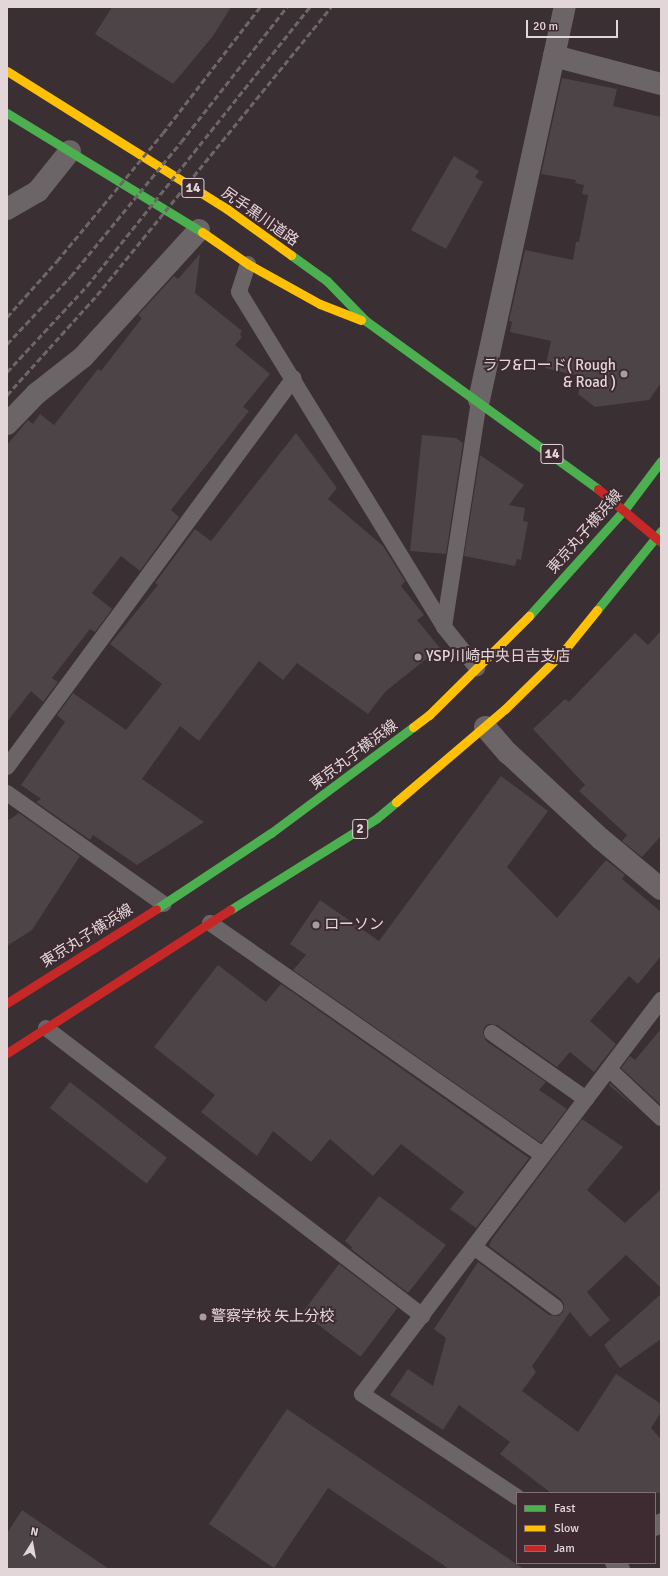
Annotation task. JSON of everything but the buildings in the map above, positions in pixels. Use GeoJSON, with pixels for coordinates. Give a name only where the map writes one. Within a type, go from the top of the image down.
{"type":"FeatureCollection","features":[{"type":"Feature","properties":{"kind":"main road","name":"尻手黒川道路"},"geometry":{"type":"LineString","coordinates":[[7,71],[227,209],[327,281],[366,321],[479,400],[625,509],[659,537]]}},
{"type":"Feature","properties":{"kind":"main road","name":"尻手黒川道路"},"geometry":{"type":"LineString","coordinates":[[7,113],[199,230],[248,264],[320,304],[366,321]]}},
{"type":"Feature","properties":{"kind":"main road","name":"東京丸子横浜線"},"geometry":{"type":"LineString","coordinates":[[7,1003],[164,904],[287,821],[377,756],[429,715],[538,607],[625,509],[661,462]]}},
{"type":"Feature","properties":{"kind":"main road","name":"2"},"geometry":{"type":"LineString","coordinates":[[7,1054],[210,922],[377,818],[485,727],[563,652],[659,537]]}},
{"type":"Feature","properties":{"kind":"street"},"geometry":{"type":"LineString","coordinates":[[479,400],[565,7]]}},
{"type":"Feature","properties":{"kind":"street"},"geometry":{"type":"LineString","coordinates":[[554,56],[661,84]]}},
{"type":"Feature","properties":{"kind":"street"},"geometry":{"type":"LineString","coordinates":[[7,209],[38,191],[70,151]]}},
{"type":"Feature","properties":{"kind":"street"},"geometry":{"type":"LineString","coordinates":[[7,424],[36,394],[83,357],[199,230]]}},
{"type":"Feature","properties":{"kind":"street"},"geometry":{"type":"LineString","coordinates":[[485,727],[508,753],[601,839],[661,889]]}},
{"type":"Feature","properties":{"kind":"lane"},"geometry":{"type":"LineString","coordinates":[[248,264],[240,292],[294,378],[444,627],[477,668]]}},
{"type":"Feature","properties":{"kind":"lane"},"geometry":{"type":"LineString","coordinates":[[7,767],[294,378]]}},
{"type":"Feature","properties":{"kind":"lane"},"geometry":{"type":"LineString","coordinates":[[444,627],[479,400]]}},
{"type":"Feature","properties":{"kind":"lane"},"geometry":{"type":"LineString","coordinates":[[7,793],[164,904]]}},
{"type":"Feature","properties":{"kind":"lane"},"geometry":{"type":"LineString","coordinates":[[210,922],[542,1155]]}},
{"type":"Feature","properties":{"kind":"lane"},"geometry":{"type":"LineString","coordinates":[[516,1496],[362,1394],[423,1316],[542,1155],[610,1070],[661,1000]]}},
{"type":"Feature","properties":{"kind":"lane"},"geometry":{"type":"LineString","coordinates":[[46,1028],[423,1316]]}},
{"type":"Feature","properties":{"kind":"lane"},"geometry":{"type":"LineString","coordinates":[[492,1033],[586,1099]]}},
{"type":"Feature","properties":{"kind":"lane"},"geometry":{"type":"LineString","coordinates":[[610,1070],[661,1118]]}},
{"type":"Feature","properties":{"kind":"lane"},"geometry":{"type":"LineString","coordinates":[[474,1247],[554,1307]]}},
{"type":"Feature","properties":{"kind":"railway"},"geometry":{"type":"LineString","coordinates":[[7,317],[57,261],[163,133],[260,7]]}},
{"type":"Feature","properties":{"kind":"railway"},"geometry":{"type":"LineString","coordinates":[[7,344],[71,276],[181,142],[287,7]]}},
{"type":"Feature","properties":{"kind":"railway"},"geometry":{"type":"LineString","coordinates":[[7,372],[87,286],[310,7]]}},
{"type":"Feature","properties":{"kind":"railway"},"geometry":{"type":"LineString","coordinates":[[7,395],[97,295],[331,7]]}},
{"type":"Feature","properties":{"kind":"traffic: fast"},"geometry":{"type":"LineString","coordinates":[[7,113],[202,232]]}},
{"type":"Feature","properties":{"kind":"traffic: fast"},"geometry":{"type":"LineString","coordinates":[[291,255],[327,281],[366,321],[598,489]]}},
{"type":"Feature","properties":{"kind":"traffic: fast"},"geometry":{"type":"LineString","coordinates":[[529,616],[625,509],[661,461]]}},
{"type":"Feature","properties":{"kind":"traffic: fast"},"geometry":{"type":"LineString","coordinates":[[597,610],[661,531]]}},
{"type":"Feature","properties":{"kind":"traffic: fast"},"geometry":{"type":"LineString","coordinates":[[156,909],[271,833],[413,727]]}},
{"type":"Feature","properties":{"kind":"traffic: fast"},"geometry":{"type":"LineString","coordinates":[[230,910],[377,818],[396,802]]}},
{"type":"Feature","properties":{"kind":"traffic: slow"},"geometry":{"type":"LineString","coordinates":[[7,71],[227,209],[291,255]]}},
{"type":"Feature","properties":{"kind":"traffic: slow"},"geometry":{"type":"LineString","coordinates":[[202,232],[248,264],[320,304],[361,320]]}},
{"type":"Feature","properties":{"kind":"traffic: slow"},"geometry":{"type":"LineString","coordinates":[[396,802],[505,709],[563,652],[597,610]]}},
{"type":"Feature","properties":{"kind":"traffic: slow"},"geometry":{"type":"LineString","coordinates":[[413,727],[429,715],[529,616]]}},
{"type":"Feature","properties":{"kind":"traffic: jam"},"geometry":{"type":"LineString","coordinates":[[598,489],[661,542]]}},
{"type":"Feature","properties":{"kind":"traffic: jam"},"geometry":{"type":"LineString","coordinates":[[7,1003],[156,909]]}},
{"type":"Feature","properties":{"kind":"traffic: jam"},"geometry":{"type":"LineString","coordinates":[[7,1053],[230,910]]}},
{"type":"Feature","properties":{"kind":"place","name":"ラフ&ロード( Rough & Road )"},"geometry":{"type":"Point","coordinates":[624,374]}},
{"type":"Feature","properties":{"kind":"place","name":"YSP川崎中央日吉支店"},"geometry":{"type":"Point","coordinates":[418,657]}},
{"type":"Feature","properties":{"kind":"place","name":"ローソン"},"geometry":{"type":"Point","coordinates":[316,925]}},
{"type":"Feature","properties":{"kind":"place","name":"警察学校 矢上分校"},"geometry":{"type":"Point","coordinates":[203,1317]}}]}
